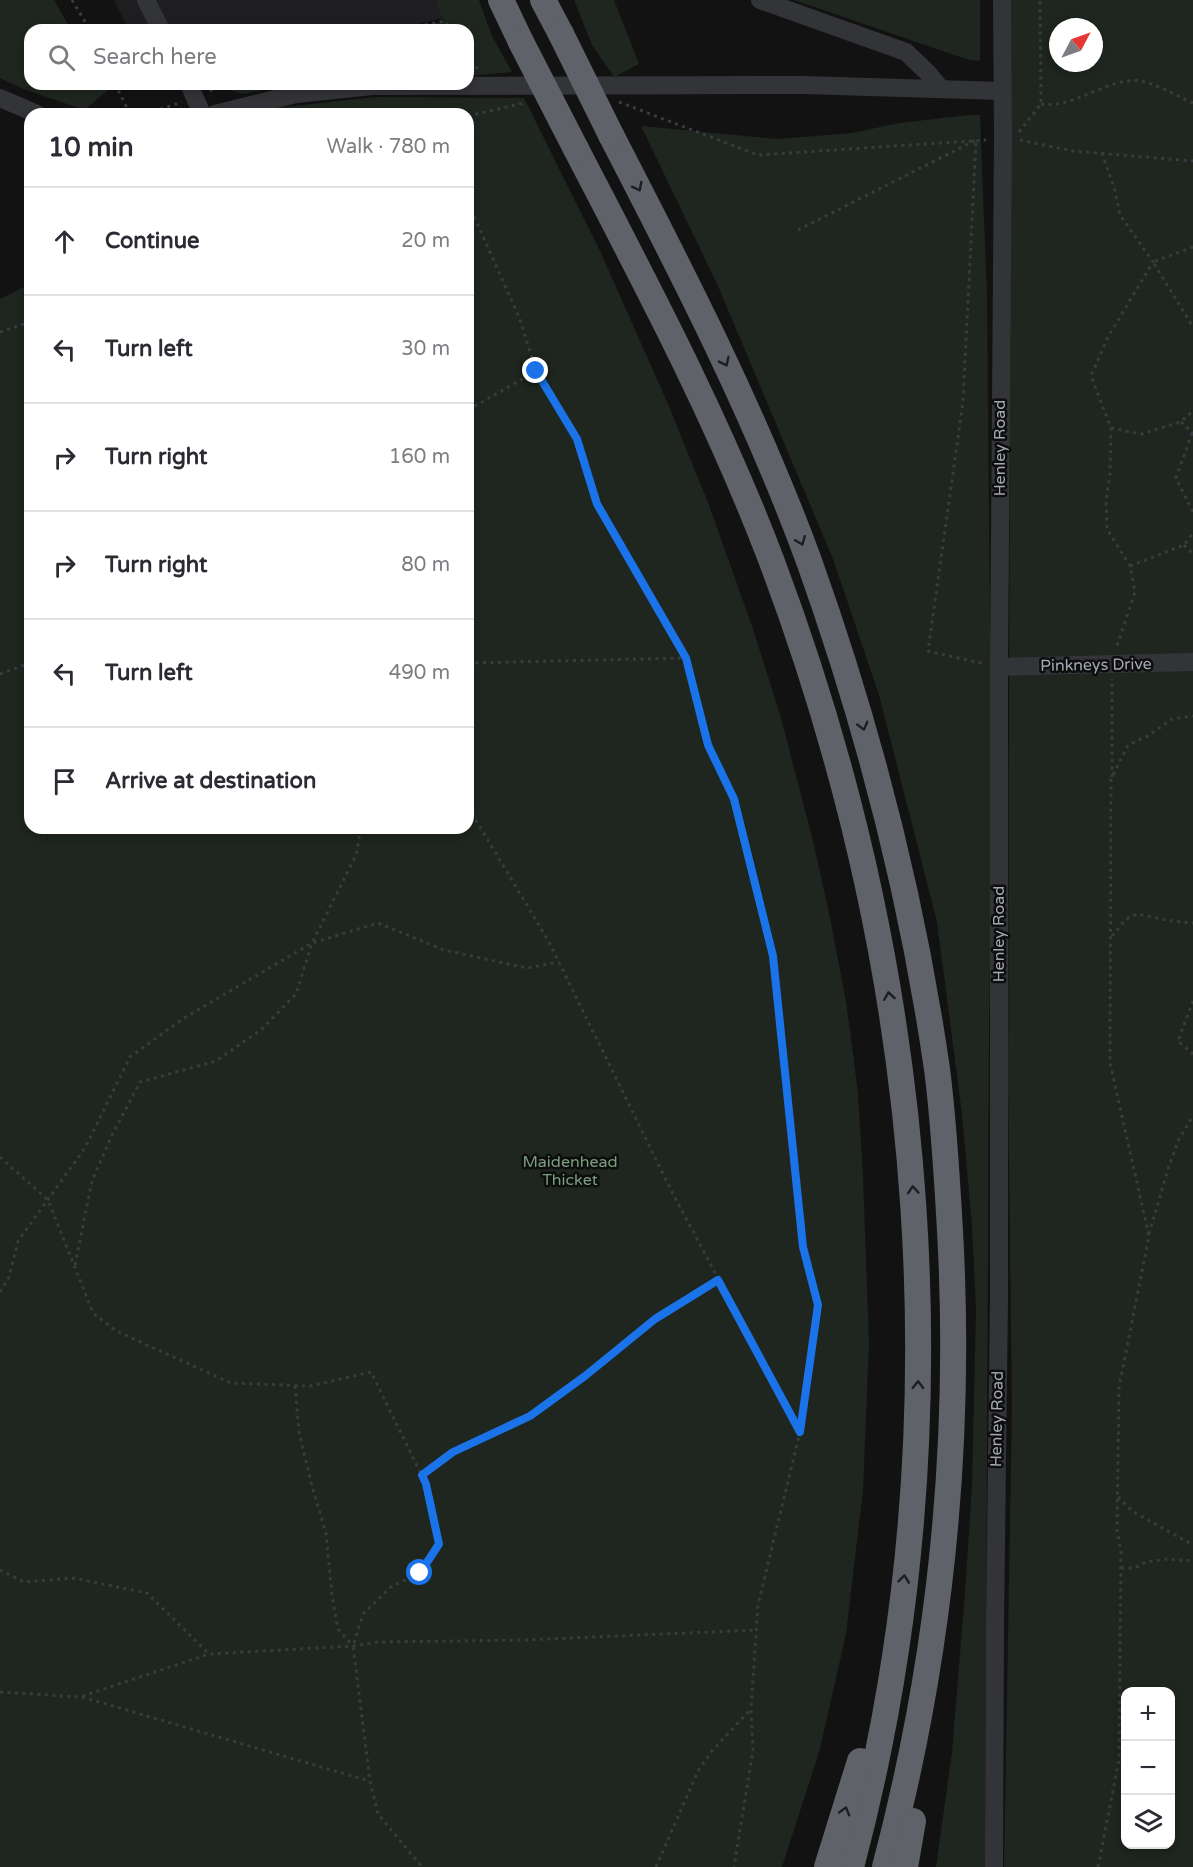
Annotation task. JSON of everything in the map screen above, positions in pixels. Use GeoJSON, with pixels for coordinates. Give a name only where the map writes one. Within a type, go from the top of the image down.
{"type":"FeatureCollection","features":[{"type":"Feature","properties":{"kind":"highway"},"geometry":{"type":"LineString","coordinates":[[501,0],[680,350],[712,418],[776,571],[820,702],[842,777],[885,968],[903,1085],[915,1213],[917,1446],[897,1637],[880,1740],[851,1867]]}},
{"type":"Feature","properties":{"kind":"highway"},"geometry":{"type":"LineString","coordinates":[[543,0],[668,245],[743,401],[808,559],[866,739],[898,861],[914,934],[937,1070],[943,1130],[951,1245],[953,1411],[946,1521],[935,1621],[898,1817],[885,1867]]}},
{"type":"Feature","properties":{"kind":"highway"},"geometry":{"type":"LineString","coordinates":[[827,1867],[897,1637]]}},
{"type":"Feature","properties":{"kind":"highway"},"geometry":{"type":"LineString","coordinates":[[904,1867],[916,1803],[922,1698]]}},
{"type":"Feature","properties":{"kind":"street"},"geometry":{"type":"LineString","coordinates":[[146,0],[158,24]]}},
{"type":"Feature","properties":{"kind":"street"},"geometry":{"type":"LineString","coordinates":[[760,0],[906,52],[941,89]]}},
{"type":"Feature","properties":{"kind":"street","name":"Henley Road"},"geometry":{"type":"LineString","coordinates":[[994,1867],[994,1624],[999,1275],[1002,0]]}},
{"type":"Feature","properties":{"kind":"street"},"geometry":{"type":"LineString","coordinates":[[474,86],[804,85],[1002,91]]}},
{"type":"Feature","properties":{"kind":"street"},"geometry":{"type":"LineString","coordinates":[[192,90],[199,108]]}},
{"type":"Feature","properties":{"kind":"street"},"geometry":{"type":"LineString","coordinates":[[239,108],[296,94],[334,90]]}},
{"type":"Feature","properties":{"kind":"street"},"geometry":{"type":"LineString","coordinates":[[0,98],[24,108]]}},
{"type":"Feature","properties":{"kind":"street","name":"Pinkneys Drive"},"geometry":{"type":"LineString","coordinates":[[999,667],[1193,662]]}},
{"type":"Feature","properties":{"kind":"path"},"geometry":{"type":"LineString","coordinates":[[72,0],[86,24]]}},
{"type":"Feature","properties":{"kind":"path"},"geometry":{"type":"LineString","coordinates":[[1040,0],[1041,105],[1014,139],[1073,151],[1193,161]]}},
{"type":"Feature","properties":{"kind":"path"},"geometry":{"type":"LineString","coordinates":[[430,24],[444,21],[447,24]]}},
{"type":"Feature","properties":{"kind":"path"},"geometry":{"type":"LineString","coordinates":[[1041,105],[1050,106],[1066,102],[1114,84],[1140,81],[1193,103]]}},
{"type":"Feature","properties":{"kind":"path"},"geometry":{"type":"LineString","coordinates":[[118,90],[127,108]]}},
{"type":"Feature","properties":{"kind":"path"},"geometry":{"type":"LineString","coordinates":[[618,101],[758,155],[1003,139]]}},
{"type":"Feature","properties":{"kind":"path"},"geometry":{"type":"LineString","coordinates":[[474,115],[529,102]]}},
{"type":"Feature","properties":{"kind":"path"},"geometry":{"type":"LineString","coordinates":[[798,230],[976,140]]}},
{"type":"Feature","properties":{"kind":"path"},"geometry":{"type":"LineString","coordinates":[[976,140],[963,402],[928,651],[999,667]]}},
{"type":"Feature","properties":{"kind":"path"},"geometry":{"type":"LineString","coordinates":[[1102,153],[1115,191],[1120,215],[1153,262],[1193,327]]}},
{"type":"Feature","properties":{"kind":"path"},"geometry":{"type":"LineString","coordinates":[[474,216],[519,317],[536,371],[577,439],[597,504],[686,658],[708,745],[734,799],[773,956],[803,1247],[818,1305],[800,1432],[758,1605],[752,1709],[753,1750],[734,1867]]}},
{"type":"Feature","properties":{"kind":"path"},"geometry":{"type":"LineString","coordinates":[[1149,1236],[1110,1063],[1111,665],[1136,592],[1130,566],[1107,529],[1106,501],[1110,474],[1111,428],[1091,376],[1108,337],[1153,262],[1193,247]]}},
{"type":"Feature","properties":{"kind":"path"},"geometry":{"type":"LineString","coordinates":[[0,332],[24,324]]}},
{"type":"Feature","properties":{"kind":"path"},"geometry":{"type":"LineString","coordinates":[[474,407],[536,371]]}},
{"type":"Feature","properties":{"kind":"path"},"geometry":{"type":"LineString","coordinates":[[1111,428],[1141,434],[1180,422],[1193,411]]}},
{"type":"Feature","properties":{"kind":"path"},"geometry":{"type":"LineString","coordinates":[[1180,422],[1193,433],[1176,478],[1193,512]]}},
{"type":"Feature","properties":{"kind":"path"},"geometry":{"type":"LineString","coordinates":[[1130,566],[1184,545],[1193,533]]}},
{"type":"Feature","properties":{"kind":"path"},"geometry":{"type":"LineString","coordinates":[[1184,545],[1193,554]]}},
{"type":"Feature","properties":{"kind":"path"},"geometry":{"type":"LineString","coordinates":[[474,663],[686,658]]}},
{"type":"Feature","properties":{"kind":"path"},"geometry":{"type":"LineString","coordinates":[[0,674],[24,665]]}},
{"type":"Feature","properties":{"kind":"path"},"geometry":{"type":"LineString","coordinates":[[1112,779],[1128,745],[1148,736],[1172,719],[1193,716]]}},
{"type":"Feature","properties":{"kind":"path"},"geometry":{"type":"LineString","coordinates":[[474,817],[549,942],[672,1192],[800,1432]]}},
{"type":"Feature","properties":{"kind":"path"},"geometry":{"type":"LineString","coordinates":[[75,1268],[92,1181],[112,1135],[140,1082],[216,1061],[261,1029],[296,994],[312,943],[356,855],[360,834]]}},
{"type":"Feature","properties":{"kind":"path"},"geometry":{"type":"LineString","coordinates":[[1112,936],[1126,919],[1137,914],[1193,923]]}},
{"type":"Feature","properties":{"kind":"path"},"geometry":{"type":"LineString","coordinates":[[0,1292],[9,1277],[18,1241],[85,1148],[130,1057],[184,1018],[312,943],[378,923],[444,950],[527,968],[559,962]]}},
{"type":"Feature","properties":{"kind":"path"},"geometry":{"type":"LineString","coordinates":[[1193,1001],[1178,1041],[1193,1054]]}},
{"type":"Feature","properties":{"kind":"path"},"geometry":{"type":"LineString","coordinates":[[1098,1867],[1119,1760],[1121,1552],[1117,1530],[1119,1387],[1149,1236],[1168,1168],[1179,1139],[1193,1115]]}},
{"type":"Feature","properties":{"kind":"path"},"geometry":{"type":"LineString","coordinates":[[0,1157],[48,1200],[93,1312],[116,1331],[231,1383],[310,1386],[371,1372],[426,1484],[439,1544],[420,1573],[392,1586],[363,1614],[353,1646],[370,1781],[378,1814],[422,1867]]}},
{"type":"Feature","properties":{"kind":"path"},"geometry":{"type":"LineString","coordinates":[[422,1475],[453,1452],[530,1416],[585,1376],[655,1319],[718,1280]]}},
{"type":"Feature","properties":{"kind":"path"},"geometry":{"type":"LineString","coordinates":[[295,1386],[299,1432],[326,1533],[332,1596],[338,1629],[353,1646]]}},
{"type":"Feature","properties":{"kind":"path"},"geometry":{"type":"LineString","coordinates":[[1118,1497],[1132,1511],[1193,1545]]}},
{"type":"Feature","properties":{"kind":"path"},"geometry":{"type":"LineString","coordinates":[[1120,1568],[1135,1568],[1146,1562],[1167,1559],[1193,1561]]}},
{"type":"Feature","properties":{"kind":"path"},"geometry":{"type":"LineString","coordinates":[[0,1570],[24,1582],[74,1578],[147,1593],[208,1654]]}},
{"type":"Feature","properties":{"kind":"path"},"geometry":{"type":"LineString","coordinates":[[80,1697],[208,1654],[353,1646],[378,1642],[525,1640],[757,1630]]}},
{"type":"Feature","properties":{"kind":"path"},"geometry":{"type":"LineString","coordinates":[[0,1692],[80,1697],[370,1781]]}},
{"type":"Feature","properties":{"kind":"path"},"geometry":{"type":"LineString","coordinates":[[656,1867],[698,1771],[712,1751],[752,1709]]}},
{"type":"Feature","properties":{"kind":"shaded area"},"geometry":{"type":"Polygon","coordinates":[[[114,0],[435,0],[444,18],[419,24],[126,24],[114,0]]]}},
{"type":"Feature","properties":{"kind":"green space"},"geometry":{"type":"Polygon","coordinates":[[[0,0],[54,0],[68,24],[24,24],[24,89],[0,78],[0,0]]]}},
{"type":"Feature","properties":{"kind":"green space"},"geometry":{"type":"Polygon","coordinates":[[[435,0],[479,0],[492,36],[512,72],[474,75],[474,24],[433,24],[444,21],[435,0]]]}},
{"type":"Feature","properties":{"kind":"green space"},"geometry":{"type":"Polygon","coordinates":[[[574,0],[614,0],[639,64],[614,77],[592,45],[574,0]]]}},
{"type":"Feature","properties":{"kind":"green space"},"geometry":{"type":"Polygon","coordinates":[[[794,0],[980,0],[980,61],[969,60],[794,0]]]}},
{"type":"Feature","properties":{"kind":"green space"},"geometry":{"type":"Polygon","coordinates":[[[1011,0],[1193,0],[1193,1867],[1004,1867],[1012,1407],[1008,1083],[1011,0]]]}},
{"type":"Feature","properties":{"kind":"green space"},"geometry":{"type":"Polygon","coordinates":[[[27,90],[106,90],[86,108],[78,108],[27,90]]]}},
{"type":"Feature","properties":{"kind":"green space"},"geometry":{"type":"Polygon","coordinates":[[[231,90],[263,90],[242,94],[231,90]]]}},
{"type":"Feature","properties":{"kind":"green space","name":"Maidenhead Thicket"},"geometry":{"type":"Polygon","coordinates":[[[376,97],[524,98],[600,251],[668,404],[709,505],[753,629],[781,718],[813,841],[846,1001],[858,1093],[869,1343],[863,1490],[846,1634],[820,1749],[782,1867],[0,1867],[0,299],[24,287],[24,834],[474,834],[474,108],[275,108],[376,97]]]}},
{"type":"Feature","properties":{"kind":"green space"},"geometry":{"type":"Polygon","coordinates":[[[980,115],[987,297],[992,840],[985,1867],[936,1867],[952,1752],[965,1593],[972,1485],[976,1310],[972,1226],[962,1114],[937,922],[879,695],[833,559],[718,286],[641,126],[778,139],[852,133],[899,123],[980,115]]]}},
{"type":"Feature","properties":{"kind":"route"},"geometry":{"type":"LineString","coordinates":[[420,1573],[439,1544],[422,1475],[453,1452],[530,1416],[585,1376],[655,1319],[718,1280],[800,1432],[818,1305],[803,1247],[786,1063],[773,956],[734,799],[708,745],[686,658],[597,504],[577,439],[536,371]]}}]}
